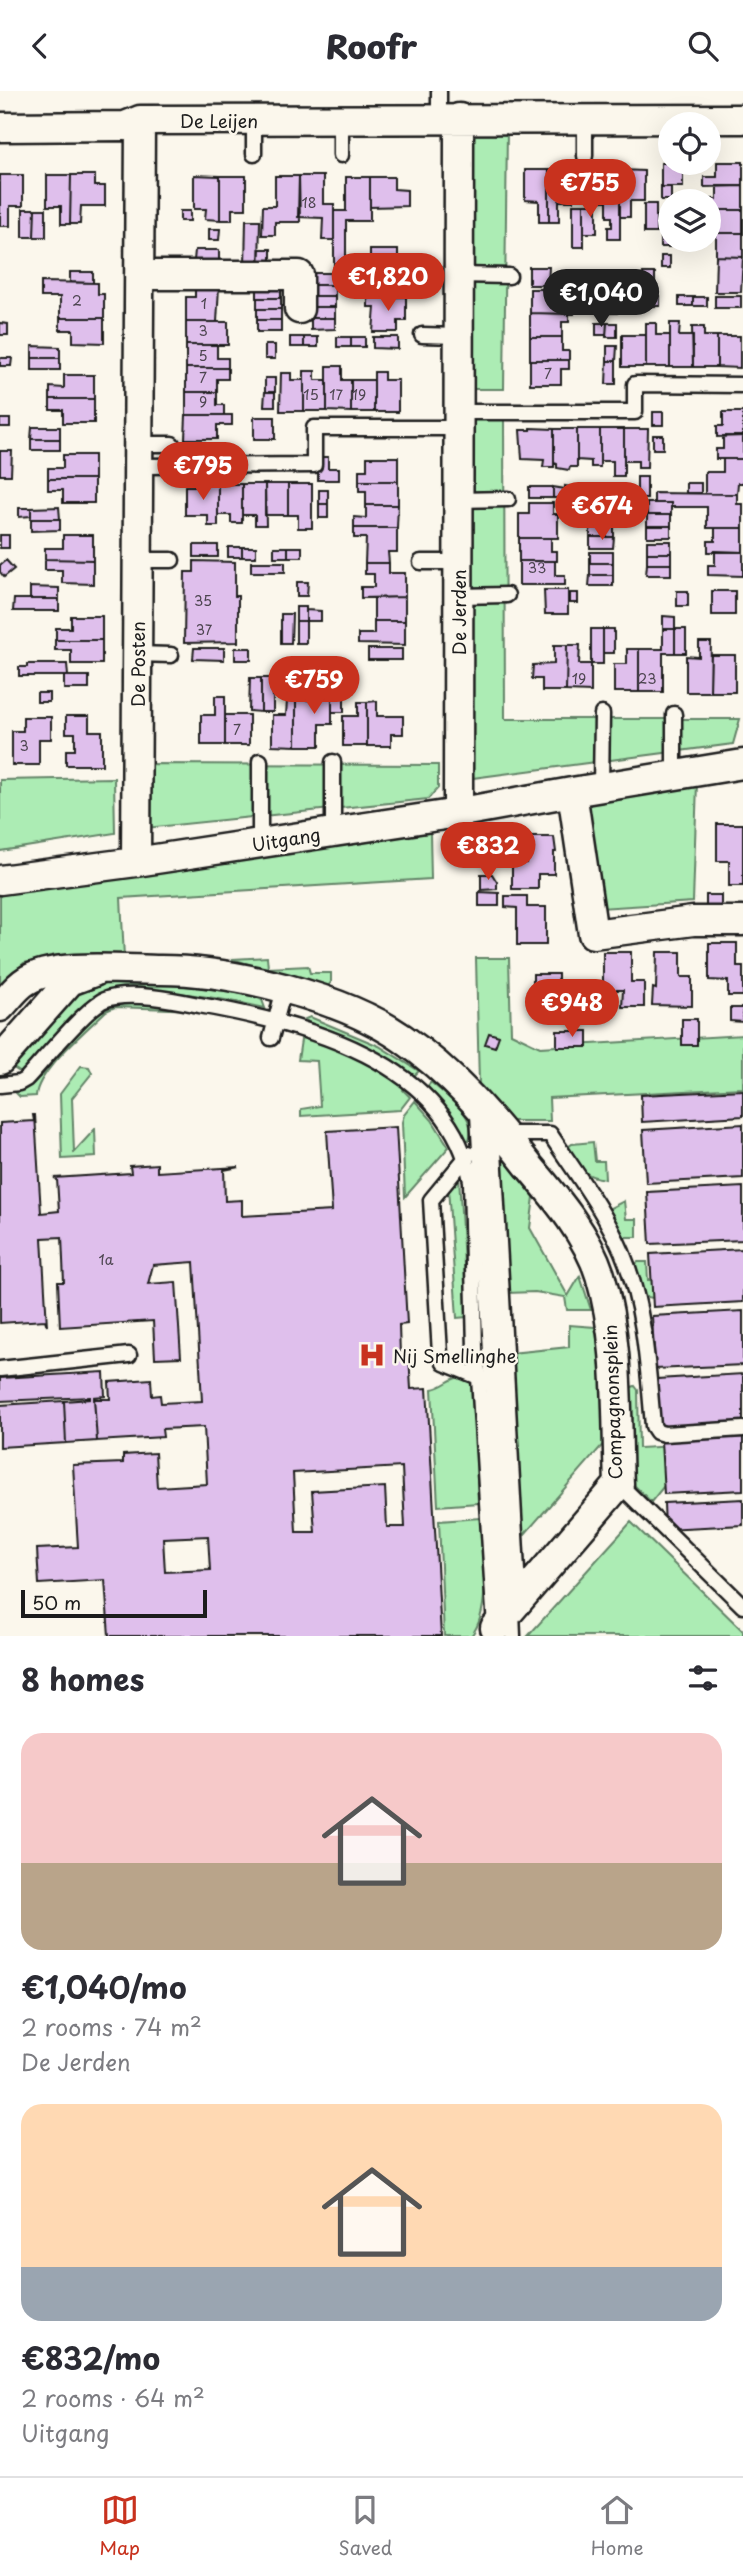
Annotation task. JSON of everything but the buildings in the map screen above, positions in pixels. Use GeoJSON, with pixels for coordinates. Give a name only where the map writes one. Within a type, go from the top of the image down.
{"type":"FeatureCollection","features":[{"type":"Feature","properties":{"kind":"street","name":"De Jerden"},"geometry":{"type":"LineString","coordinates":[[449,119],[458,275],[458,812]]}},
{"type":"Feature","properties":{"kind":"street","name":"De Leijen"},"geometry":{"type":"LineString","coordinates":[[0,127],[125,126],[140,120],[743,119]]}},
{"type":"Feature","properties":{"kind":"street","name":"De Posten"},"geometry":{"type":"LineString","coordinates":[[136,862],[140,120]]}},
{"type":"Feature","properties":{"kind":"street"},"geometry":{"type":"LineString","coordinates":[[139,275],[299,275],[299,309]]}},
{"type":"Feature","properties":{"kind":"street","name":"Uitgang"},"geometry":{"type":"LineString","coordinates":[[0,880],[334,832],[743,764]]}},
{"type":"Feature","properties":{"kind":"street"},"geometry":{"type":"LineString","coordinates":[[572,792],[593,934],[694,921],[743,921]]}},
{"type":"Feature","properties":{"kind":"street","name":"Compagnonsplein"},"geometry":{"type":"LineString","coordinates":[[0,1007],[26,981],[49,971],[196,970],[284,989],[367,1017],[402,1038],[475,1100],[504,1134],[571,1217],[599,1273],[613,1335],[631,1369],[619,1485],[502,1627]]}},
{"type":"Feature","properties":{"kind":"street"},"geometry":{"type":"LineString","coordinates":[[0,1025],[49,971]]}},
{"type":"Feature","properties":{"kind":"street"},"geometry":{"type":"LineString","coordinates":[[0,1046],[61,981],[94,972]]}},
{"type":"Feature","properties":{"kind":"street"},"geometry":{"type":"LineString","coordinates":[[0,1061],[70,981],[94,972]]}},
{"type":"Feature","properties":{"kind":"street","name":"Compagnonsplein"},"geometry":{"type":"LineString","coordinates":[[485,1114],[490,1381],[502,1627]]}},
{"type":"Feature","properties":{"kind":"lane"},"geometry":{"type":"LineString","coordinates":[[439,91],[449,119]]}},
{"type":"Feature","properties":{"kind":"lane"},"geometry":{"type":"LineString","coordinates":[[341,119],[341,155]]}},
{"type":"Feature","properties":{"kind":"lane"},"geometry":{"type":"LineString","coordinates":[[585,119],[585,156]]}},
{"type":"Feature","properties":{"kind":"lane"},"geometry":{"type":"LineString","coordinates":[[254,120],[254,154]]}},
{"type":"Feature","properties":{"kind":"lane"},"geometry":{"type":"LineString","coordinates":[[458,275],[509,276]]}},
{"type":"Feature","properties":{"kind":"lane"},"geometry":{"type":"LineString","coordinates":[[422,335],[458,336]]}},
{"type":"Feature","properties":{"kind":"lane"},"geometry":{"type":"LineString","coordinates":[[138,455],[314,465],[314,428],[635,412],[635,384],[743,385]]}},
{"type":"Feature","properties":{"kind":"lane"},"geometry":{"type":"LineString","coordinates":[[138,455],[172,444]]}},
{"type":"Feature","properties":{"kind":"lane"},"geometry":{"type":"LineString","coordinates":[[457,500],[508,499]]}},
{"type":"Feature","properties":{"kind":"lane"},"geometry":{"type":"LineString","coordinates":[[138,560],[172,560]]}},
{"type":"Feature","properties":{"kind":"lane"},"geometry":{"type":"LineString","coordinates":[[421,562],[458,562]]}},
{"type":"Feature","properties":{"kind":"lane"},"geometry":{"type":"LineString","coordinates":[[458,596],[507,595]]}},
{"type":"Feature","properties":{"kind":"lane"},"geometry":{"type":"LineString","coordinates":[[137,654],[171,655]]}},
{"type":"Feature","properties":{"kind":"lane"},"geometry":{"type":"LineString","coordinates":[[601,787],[603,714]]}},
{"type":"Feature","properties":{"kind":"lane"},"geometry":{"type":"LineString","coordinates":[[674,714],[674,775]]}},
{"type":"Feature","properties":{"kind":"lane"},"geometry":{"type":"LineString","coordinates":[[260,761],[260,843]]}},
{"type":"Feature","properties":{"kind":"lane"},"geometry":{"type":"LineString","coordinates":[[333,762],[334,832]]}},
{"type":"Feature","properties":{"kind":"lane"},"geometry":{"type":"LineString","coordinates":[[271,1038],[284,989]]}},
{"type":"Feature","properties":{"kind":"lane"},"geometry":{"type":"LineString","coordinates":[[0,1084],[19,1083],[26,1079],[95,1005],[117,996],[175,1000],[276,1021],[326,1035],[392,1069],[416,1087],[440,1115],[454,1133],[467,1159],[471,1181],[475,1349],[490,1381]]}},
{"type":"Feature","properties":{"kind":"lane"},"geometry":{"type":"LineString","coordinates":[[485,1114],[467,1159],[431,1200],[431,1213],[440,1354],[444,1363],[490,1381]]}},
{"type":"Feature","properties":{"kind":"lane"},"geometry":{"type":"LineString","coordinates":[[504,1134],[550,1134],[587,1189],[622,1250],[639,1310],[631,1369],[657,1432],[664,1434],[743,1429]]}},
{"type":"Feature","properties":{"kind":"lane"},"geometry":{"type":"LineString","coordinates":[[591,1257],[622,1250]]}},
{"type":"Feature","properties":{"kind":"lane"},"geometry":{"type":"LineString","coordinates":[[0,1369],[129,1355]]}},
{"type":"Feature","properties":{"kind":"lane"},"geometry":{"type":"LineString","coordinates":[[619,1485],[743,1606]]}},
{"type":"Feature","properties":{"kind":"green space"},"geometry":{"type":"Polygon","coordinates":[[[470,128],[507,128],[504,389],[467,389],[470,128]]]}},
{"type":"Feature","properties":{"kind":"green space"},"geometry":{"type":"Polygon","coordinates":[[[466,415],[504,415],[505,719],[740,719],[733,744],[465,779],[466,415]]]}},
{"type":"Feature","properties":{"kind":"green space"},"geometry":{"type":"Polygon","coordinates":[[[146,764],[438,765],[438,788],[428,799],[146,828],[146,764]]]}},
{"type":"Feature","properties":{"kind":"green space"},"geometry":{"type":"Polygon","coordinates":[[[114,778],[115,833],[0,851],[0,780],[114,778]]]}},
{"type":"Feature","properties":{"kind":"green space"},"geometry":{"type":"Polygon","coordinates":[[[697,783],[693,902],[600,908],[587,802],[697,783]]]}},
{"type":"Feature","properties":{"kind":"green space"},"geometry":{"type":"Polygon","coordinates":[[[430,832],[431,879],[121,898],[124,957],[44,959],[24,963],[0,986],[0,895],[430,832]]]}},
{"type":"Feature","properties":{"kind":"green space"},"geometry":{"type":"Polygon","coordinates":[[[267,957],[268,968],[308,966],[310,973],[331,973],[331,982],[328,987],[324,987],[232,959],[267,957]]]}},
{"type":"Feature","properties":{"kind":"green space"},"geometry":{"type":"Polygon","coordinates":[[[476,958],[509,958],[511,1033],[540,1047],[743,1035],[743,1088],[549,1098],[550,1121],[510,1121],[481,1094],[476,958]]]}},
{"type":"Feature","properties":{"kind":"green space"},"geometry":{"type":"Polygon","coordinates":[[[105,984],[200,987],[256,997],[262,1000],[265,1008],[176,993],[127,991],[107,994],[91,1000],[71,1016],[21,1073],[12,1067],[78,994],[105,984]]]}},
{"type":"Feature","properties":{"kind":"green space"},"geometry":{"type":"Polygon","coordinates":[[[129,1003],[198,1010],[115,1007],[106,1011],[54,1063],[39,1086],[36,1096],[20,1097],[15,1092],[31,1084],[45,1072],[94,1017],[110,1008],[129,1003]]]}},
{"type":"Feature","properties":{"kind":"green space"},"geometry":{"type":"Polygon","coordinates":[[[310,1017],[379,1046],[419,1071],[414,1076],[351,1039],[305,1019],[310,1017]]]}},
{"type":"Feature","properties":{"kind":"green space"},"geometry":{"type":"Polygon","coordinates":[[[302,1033],[344,1048],[405,1085],[403,1090],[410,1097],[400,1110],[301,1116],[301,1109],[320,1106],[317,1061],[298,1060],[302,1033]]]}},
{"type":"Feature","properties":{"kind":"green space"},"geometry":{"type":"Polygon","coordinates":[[[81,1066],[89,1067],[92,1073],[72,1098],[74,1152],[95,1129],[96,1157],[62,1159],[60,1094],[81,1066]]]}},
{"type":"Feature","properties":{"kind":"green space"},"geometry":{"type":"Polygon","coordinates":[[[431,1082],[465,1115],[471,1131],[469,1140],[465,1140],[446,1110],[426,1088],[431,1082]]]}},
{"type":"Feature","properties":{"kind":"green space"},"geometry":{"type":"Polygon","coordinates":[[[415,1101],[432,1120],[449,1147],[405,1197],[402,1122],[415,1101]]]}},
{"type":"Feature","properties":{"kind":"green space"},"geometry":{"type":"Polygon","coordinates":[[[593,1142],[595,1161],[604,1161],[605,1179],[580,1170],[569,1154],[568,1147],[572,1144],[593,1142]]]}},
{"type":"Feature","properties":{"kind":"green space"},"geometry":{"type":"Polygon","coordinates":[[[498,1152],[534,1197],[530,1228],[568,1296],[580,1276],[591,1310],[567,1310],[565,1297],[535,1292],[507,1293],[498,1152]]]}},
{"type":"Feature","properties":{"kind":"green space"},"geometry":{"type":"Polygon","coordinates":[[[459,1176],[467,1317],[457,1318],[448,1187],[459,1176]]]}},
{"type":"Feature","properties":{"kind":"green space"},"geometry":{"type":"Polygon","coordinates":[[[624,1201],[626,1219],[637,1219],[637,1237],[624,1237],[610,1214],[610,1208],[624,1201]]]}},
{"type":"Feature","properties":{"kind":"green space"},"geometry":{"type":"Polygon","coordinates":[[[638,1262],[647,1262],[648,1280],[657,1280],[658,1299],[642,1296],[633,1266],[638,1262]]]}},
{"type":"Feature","properties":{"kind":"green space"},"geometry":{"type":"Polygon","coordinates":[[[569,1325],[595,1327],[603,1375],[606,1441],[524,1535],[521,1534],[511,1353],[569,1347],[569,1325]]]}},
{"type":"Feature","properties":{"kind":"green space"},"geometry":{"type":"Polygon","coordinates":[[[460,1377],[471,1378],[473,1384],[478,1503],[438,1506],[432,1389],[460,1377]]]}},
{"type":"Feature","properties":{"kind":"green space"},"geometry":{"type":"Polygon","coordinates":[[[635,1386],[638,1390],[639,1448],[676,1446],[677,1470],[651,1502],[634,1485],[630,1476],[629,1388],[635,1386]]]}},
{"type":"Feature","properties":{"kind":"green space"},"geometry":{"type":"Polygon","coordinates":[[[480,1518],[485,1579],[478,1625],[471,1636],[444,1636],[439,1521],[480,1518]]]}},
{"type":"Feature","properties":{"kind":"green space"},"geometry":{"type":"Polygon","coordinates":[[[631,1522],[743,1631],[743,1636],[528,1636],[631,1522]]]}},
{"type":"Feature","properties":{"kind":"place","name":"Nij Smellinghe"},"geometry":{"type":"Point","coordinates":[372,1355]}}]}
